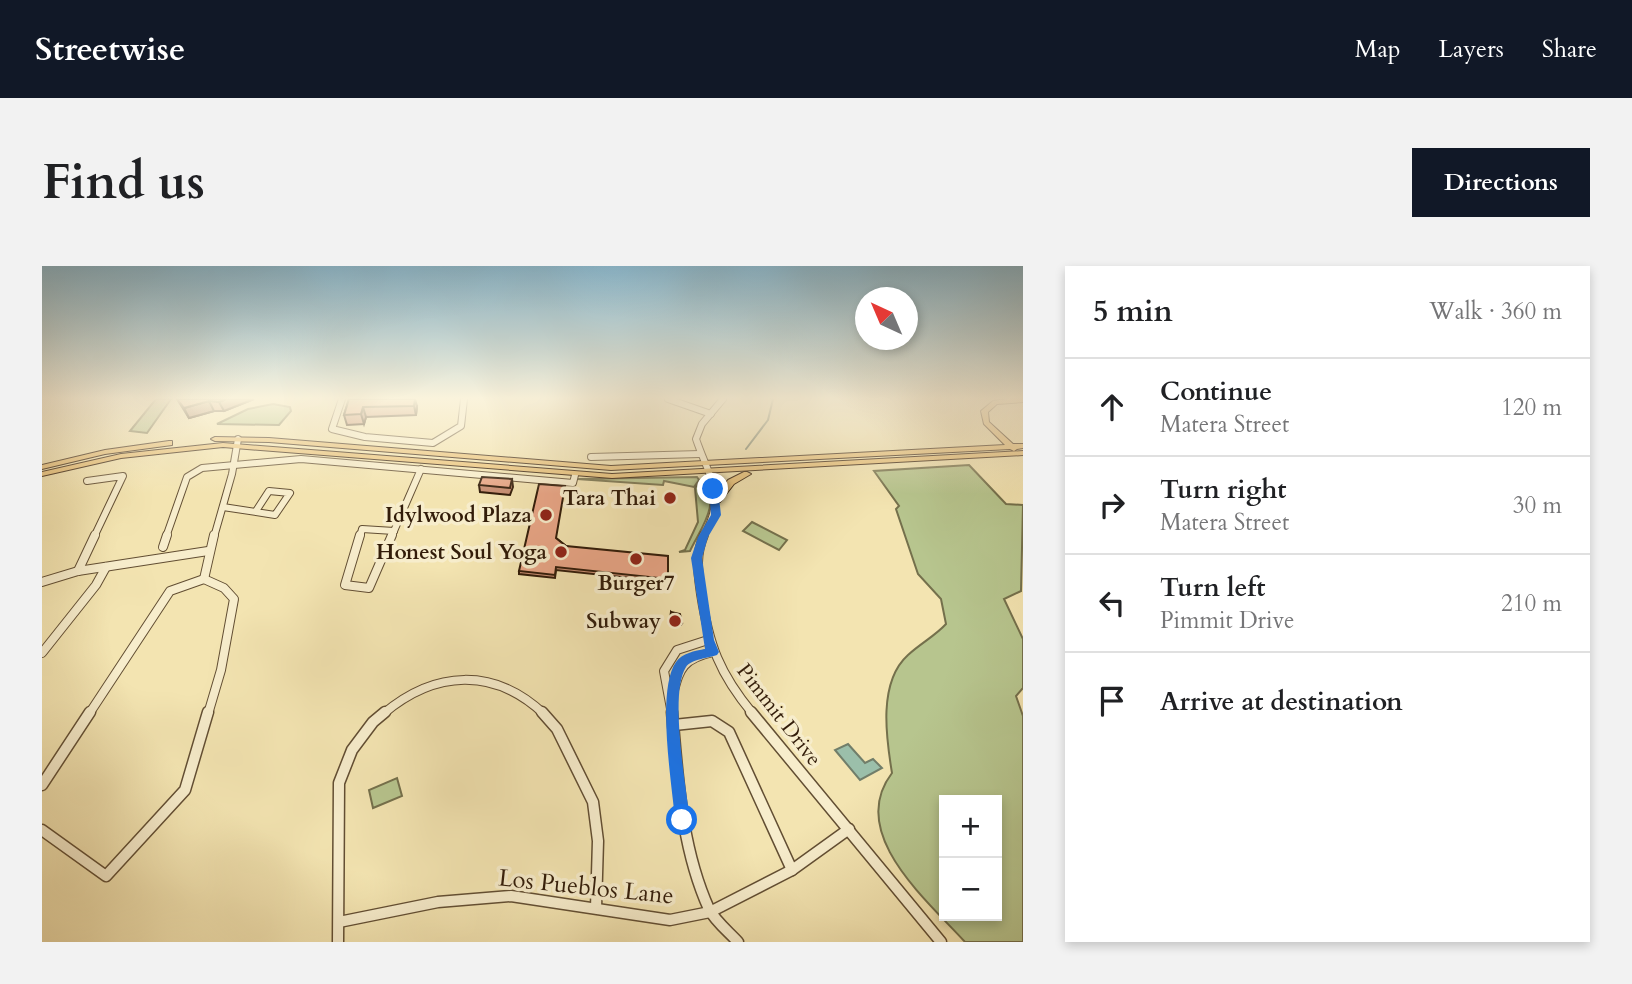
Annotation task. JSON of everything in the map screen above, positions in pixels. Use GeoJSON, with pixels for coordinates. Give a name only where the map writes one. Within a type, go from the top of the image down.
{"type":"FeatureCollection","features":[{"type":"Feature","properties":{"kind":"main road"},"geometry":{"type":"LineString","coordinates":[[996,431],[1012,447],[1022,452]]}},
{"type":"Feature","properties":{"kind":"main road"},"geometry":{"type":"LineString","coordinates":[[42,474],[147,452],[238,442],[575,475],[1012,447]]}},
{"type":"Feature","properties":{"kind":"main road"},"geometry":{"type":"LineString","coordinates":[[42,467],[131,447],[238,442],[388,450],[600,467],[767,470],[1022,452]]}},
{"type":"Feature","properties":{"kind":"main road"},"geometry":{"type":"LineString","coordinates":[[717,500],[731,482],[767,470]]}},
{"type":"Feature","properties":{"kind":"street"},"geometry":{"type":"LineString","coordinates":[[338,431],[365,438],[433,443],[455,431]]}},
{"type":"Feature","properties":{"kind":"street"},"geometry":{"type":"LineString","coordinates":[[699,431],[700,454],[717,500]]}},
{"type":"Feature","properties":{"kind":"street"},"geometry":{"type":"LineString","coordinates":[[388,450],[393,440]]}},
{"type":"Feature","properties":{"kind":"street"},"geometry":{"type":"LineString","coordinates":[[204,579],[208,551],[223,507],[238,442]]}},
{"type":"Feature","properties":{"kind":"street"},"geometry":{"type":"LineString","coordinates":[[591,457],[700,454]]}},
{"type":"Feature","properties":{"kind":"street"},"geometry":{"type":"LineString","coordinates":[[163,547],[192,472],[233,464],[300,459],[573,482],[575,475]]}},
{"type":"Feature","properties":{"kind":"street"},"geometry":{"type":"LineString","coordinates":[[395,531],[362,528],[345,585],[369,588],[395,531],[421,468]]}},
{"type":"Feature","properties":{"kind":"street"},"geometry":{"type":"LineString","coordinates":[[78,571],[123,476],[87,481]]}},
{"type":"Feature","properties":{"kind":"street"},"geometry":{"type":"LineString","coordinates":[[223,507],[275,515],[290,493],[269,491],[256,511]]}},
{"type":"Feature","properties":{"kind":"street","name":"Pimmit Drive"},"geometry":{"type":"LineString","coordinates":[[717,500],[716,515],[703,537],[696,558],[708,640],[726,678],[941,942]]}},
{"type":"Feature","properties":{"kind":"street"},"geometry":{"type":"LineString","coordinates":[[42,582],[78,571],[208,551]]}},
{"type":"Feature","properties":{"kind":"street"},"geometry":{"type":"LineString","coordinates":[[42,653],[96,584],[106,567]]}},
{"type":"Feature","properties":{"kind":"street"},"geometry":{"type":"LineString","coordinates":[[42,785],[170,591],[204,579],[224,588],[234,599],[221,670],[185,790],[106,876],[42,830]]}},
{"type":"Feature","properties":{"kind":"street"},"geometry":{"type":"LineString","coordinates":[[708,640],[685,646],[670,656],[664,671],[674,725],[682,820],[710,912],[738,942]]}},
{"type":"Feature","properties":{"kind":"street"},"geometry":{"type":"LineString","coordinates":[[671,701],[680,666],[686,659],[713,652]]}},
{"type":"Feature","properties":{"kind":"street"},"geometry":{"type":"LineString","coordinates":[[338,942],[339,784],[358,741],[384,709],[408,692],[434,683],[465,678],[498,683],[523,696],[553,722],[593,802],[598,848],[596,908]]}},
{"type":"Feature","properties":{"kind":"street"},"geometry":{"type":"LineString","coordinates":[[674,725],[712,721],[729,732],[792,870]]}},
{"type":"Feature","properties":{"kind":"street","name":"Los Pueblos Lane"},"geometry":{"type":"LineString","coordinates":[[339,922],[438,902],[512,896],[670,920],[710,912],[792,870],[849,830]]}},
{"type":"Feature","properties":{"kind":"green space"},"geometry":{"type":"Polygon","coordinates":[[[969,465],[1006,504],[1023,505],[1021,591],[1004,599],[1023,639],[1023,688],[1016,696],[1023,716],[1023,942],[965,942],[945,921],[1002,921],[1002,795],[939,795],[939,914],[913,886],[885,842],[879,819],[880,796],[892,773],[886,711],[892,680],[898,666],[908,655],[946,624],[941,599],[918,574],[896,509],[899,506],[874,471],[969,465]]]}},
{"type":"Feature","properties":{"kind":"green space"},"geometry":{"type":"Polygon","coordinates":[[[697,477],[699,480],[694,487],[664,481],[663,485],[577,479],[697,477]]]}},
{"type":"Feature","properties":{"kind":"green space"},"geometry":{"type":"Polygon","coordinates":[[[700,480],[710,497],[708,515],[690,551],[679,552],[685,550],[698,522],[695,488],[700,480]]]}},
{"type":"Feature","properties":{"kind":"green space"},"geometry":{"type":"Polygon","coordinates":[[[752,522],[787,540],[779,550],[743,531],[752,522]]]}},
{"type":"Feature","properties":{"kind":"green space"},"geometry":{"type":"Polygon","coordinates":[[[397,778],[402,796],[373,808],[369,790],[397,778]]]}},
{"type":"Feature","properties":{"kind":"shaded area"},"geometry":{"type":"Polygon","coordinates":[[[848,744],[865,763],[873,759],[882,768],[860,780],[835,750],[848,744]]]}},
{"type":"Feature","properties":{"kind":"building"},"geometry":{"type":"Polygon","coordinates":[[[482,477],[512,479],[510,488],[479,485],[482,477]]]}},
{"type":"Feature","properties":{"kind":"building","name":"Idylwood Plaza"},"geometry":{"type":"Polygon","coordinates":[[[539,484],[565,486],[556,538],[566,546],[668,556],[668,579],[556,567],[555,575],[519,571],[539,484]]]}},
{"type":"Feature","properties":{"kind":"building","name":"Subway"},"geometry":{"type":"Polygon","coordinates":[[[671,612],[680,614],[682,623],[670,623],[671,612]]]}},
{"type":"Feature","properties":{"kind":"waterway"},"geometry":{"type":"LineString","coordinates":[[746,449],[760,431]]}},
{"type":"Feature","properties":{"kind":"place","name":"Tara Thai"},"geometry":{"type":"Point","coordinates":[670,498]}},
{"type":"Feature","properties":{"kind":"place","name":"Idylwood Plaza"},"geometry":{"type":"Point","coordinates":[546,515]}},
{"type":"Feature","properties":{"kind":"place","name":"Honest Soul Yoga"},"geometry":{"type":"Point","coordinates":[561,552]}},
{"type":"Feature","properties":{"kind":"place","name":"Burger7"},"geometry":{"type":"Point","coordinates":[636,559]}},
{"type":"Feature","properties":{"kind":"place","name":"Subway"},"geometry":{"type":"Point","coordinates":[675,621]}},
{"type":"Feature","properties":{"kind":"route"},"geometry":{"type":"LineString","coordinates":[[682,820],[671,701],[680,666],[686,659],[713,652],[702,607],[696,558],[703,537],[716,515],[717,500],[713,489]]}}]}
